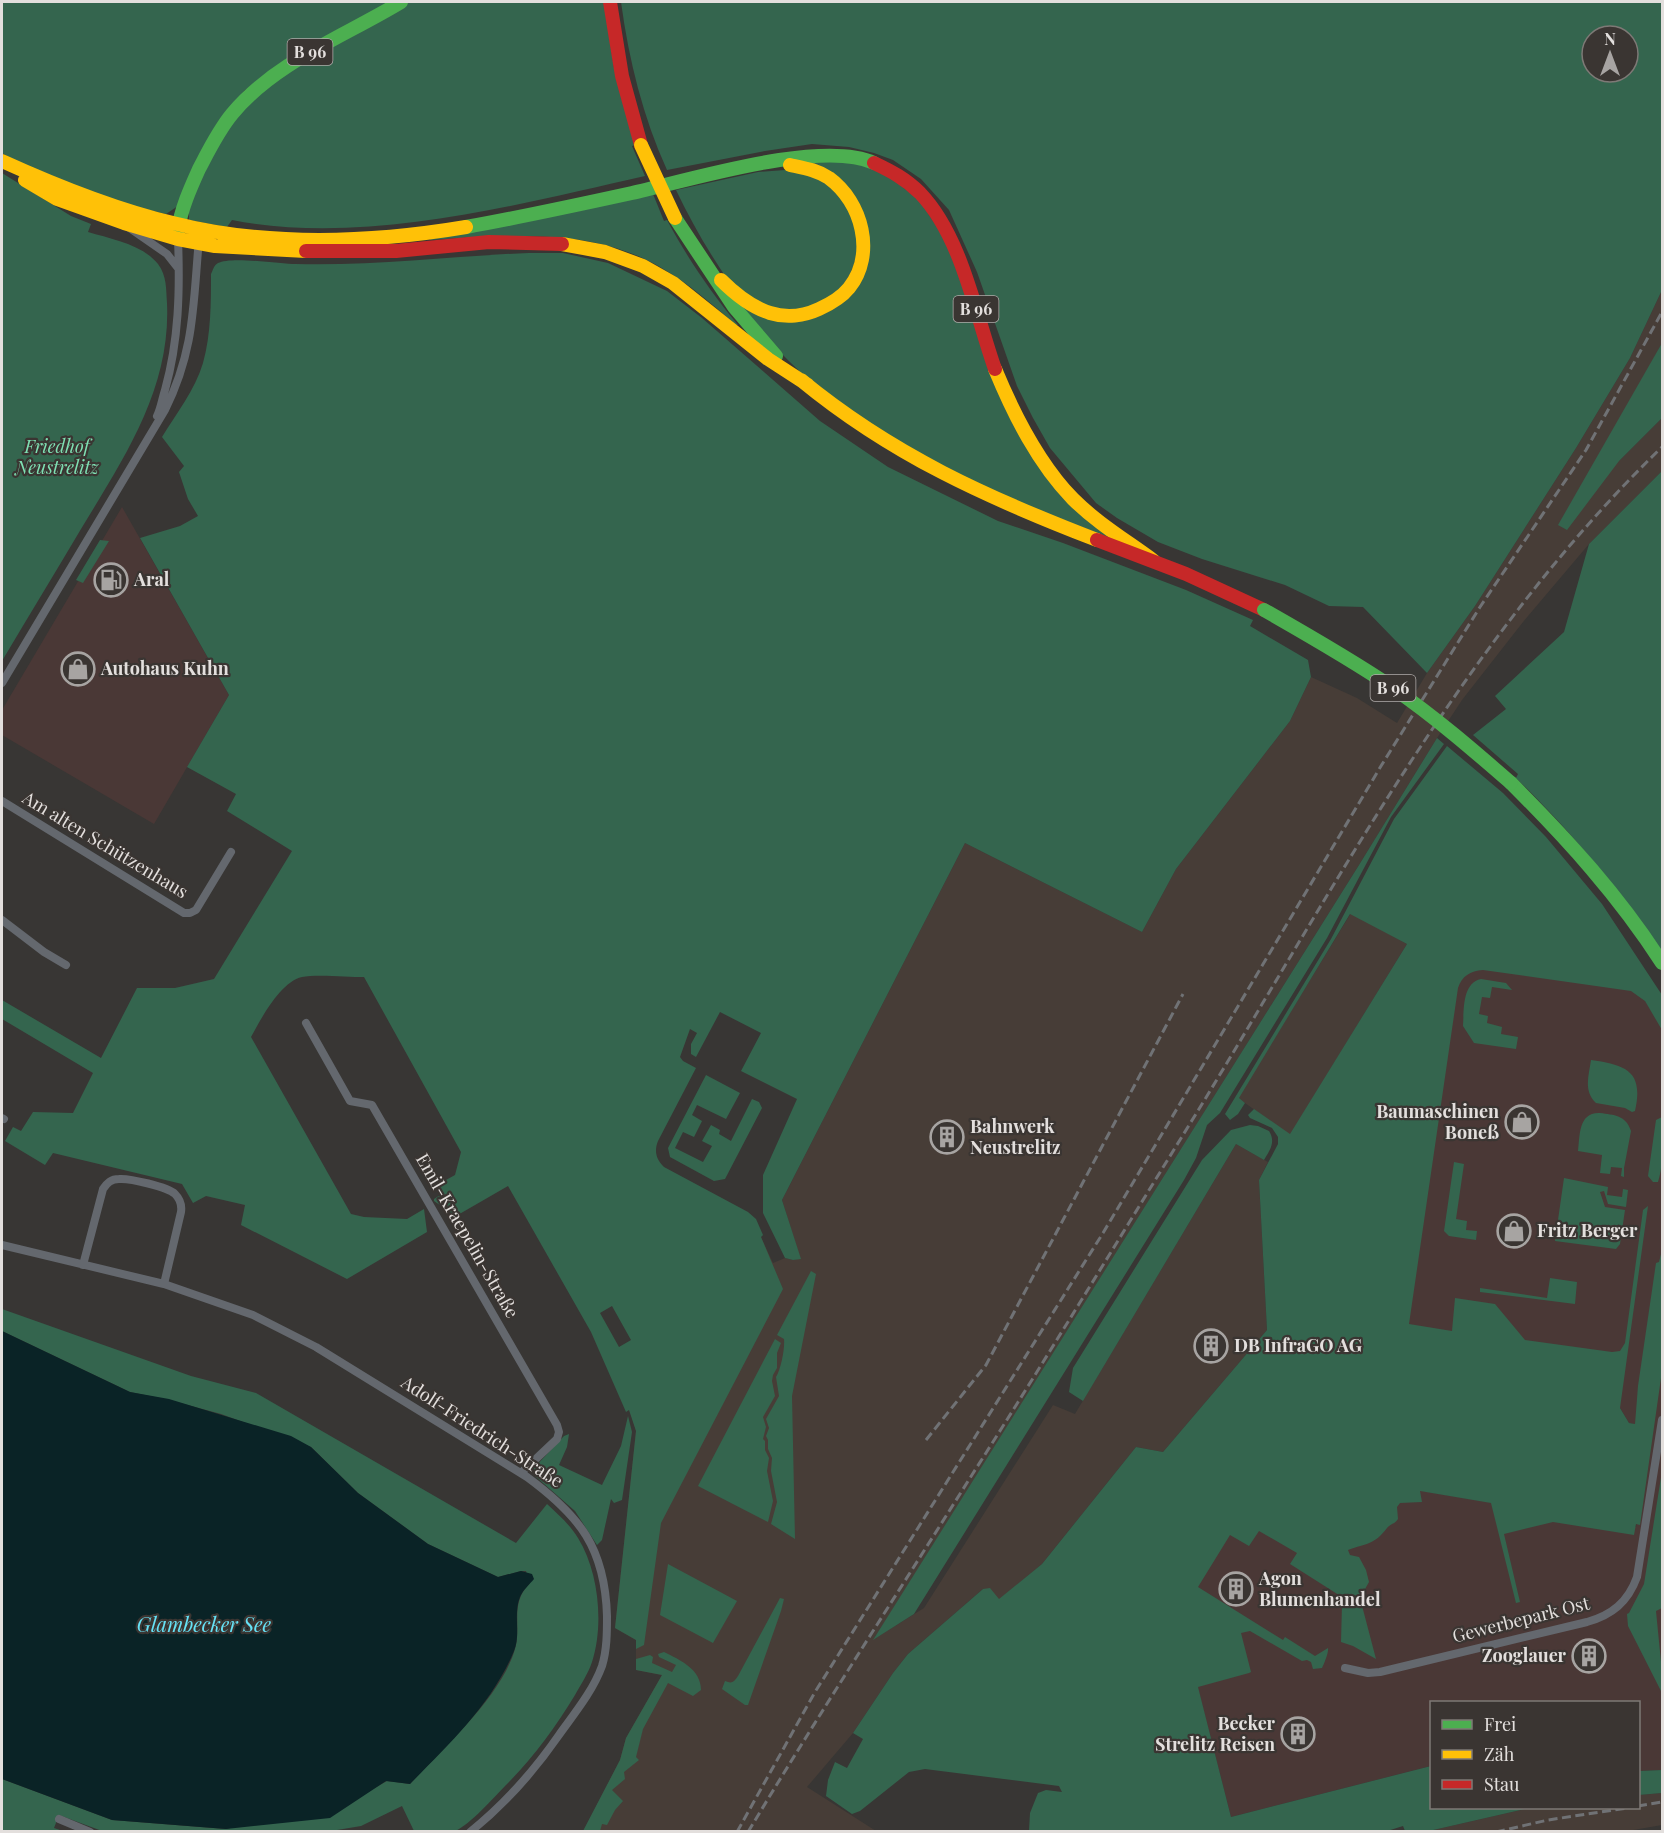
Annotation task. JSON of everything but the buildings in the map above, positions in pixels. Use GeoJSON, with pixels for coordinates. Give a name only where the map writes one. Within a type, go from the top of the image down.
{"type":"FeatureCollection","features":[{"type":"Feature","properties":{"kind":"main road","name":"B 96"},"geometry":{"type":"LineString","coordinates":[[401,2],[308,53],[270,78],[247,97],[229,117],[203,159],[179,224],[199,236],[229,247],[396,251],[489,242],[554,243],[605,252],[643,266],[673,283],[768,359],[808,385]]}},
{"type":"Feature","properties":{"kind":"main road","name":"B 96"},"geometry":{"type":"LineString","coordinates":[[610,2],[622,76],[641,145],[654,176],[675,218],[715,284],[735,311],[774,354],[851,420],[918,461],[1052,523],[1154,561],[1228,592],[1351,660],[1395,689],[1449,730],[1511,783],[1554,825],[1599,876],[1662,963]]}},
{"type":"Feature","properties":{"kind":"main road","name":"B 96"},"geometry":{"type":"LineString","coordinates":[[334,250],[445,234],[763,163],[800,158],[845,156],[867,160],[888,169],[913,185],[932,208],[949,238],[974,300],[995,368],[1026,433],[1047,469],[1076,502],[1154,561]]}},
{"type":"Feature","properties":{"kind":"main road"},"geometry":{"type":"LineString","coordinates":[[2,162],[52,184],[107,204],[179,224],[178,238],[124,224],[57,199],[31,184],[2,162]]}},
{"type":"Feature","properties":{"kind":"main road","name":"B 96"},"geometry":{"type":"LineString","coordinates":[[698,254],[741,300],[773,315],[807,314],[835,300],[850,287],[858,270],[862,244],[857,216],[846,192],[831,178],[814,169],[763,163]]}},
{"type":"Feature","properties":{"kind":"main road","name":"B 96"},"geometry":{"type":"LineString","coordinates":[[178,238],[199,236],[347,240],[471,227]]}},
{"type":"Feature","properties":{"kind":"street"},"geometry":{"type":"LineString","coordinates":[[124,224],[137,235],[163,250],[179,268]]}},
{"type":"Feature","properties":{"kind":"street"},"geometry":{"type":"LineString","coordinates":[[132,462],[165,410],[182,372],[190,342],[199,236]]}},
{"type":"Feature","properties":{"kind":"street"},"geometry":{"type":"LineString","coordinates":[[2,682],[159,413],[176,336],[178,238]]}},
{"type":"Feature","properties":{"kind":"street","name":"Am alten Schützenhaus"},"geometry":{"type":"LineString","coordinates":[[2,801],[187,914],[196,910],[231,852]]}},
{"type":"Feature","properties":{"kind":"street"},"geometry":{"type":"LineString","coordinates":[[2,921],[66,965]]}},
{"type":"Feature","properties":{"kind":"street","name":"Emil-Kraepelin-Straße"},"geometry":{"type":"LineString","coordinates":[[306,1023],[350,1101],[372,1105],[557,1425],[559,1432],[557,1439],[521,1473]]}},
{"type":"Feature","properties":{"kind":"street"},"geometry":{"type":"LineString","coordinates":[[83,1264],[103,1189],[111,1181],[126,1179],[169,1190],[180,1201],[181,1212],[164,1284]]}},
{"type":"Feature","properties":{"kind":"street","name":"Adolf-Friedrich-Straße"},"geometry":{"type":"LineString","coordinates":[[2,1245],[164,1284],[224,1304],[292,1334],[521,1473],[548,1492],[581,1525],[596,1553],[606,1598],[607,1631],[602,1666],[595,1680],[534,1770],[500,1806],[470,1832]]}},
{"type":"Feature","properties":{"kind":"street","name":"Gewerbepark Ost"},"geometry":{"type":"LineString","coordinates":[[1345,1668],[1368,1673],[1380,1672],[1587,1622],[1612,1612],[1628,1596],[1637,1577],[1662,1420]]}},
{"type":"Feature","properties":{"kind":"street"},"geometry":{"type":"LineString","coordinates":[[59,1819],[90,1832]]}},
{"type":"Feature","properties":{"kind":"shaded area"},"geometry":{"type":"Polygon","coordinates":[[[1662,290],[1662,343],[1649,368],[1619,461],[1662,418],[1662,471],[1589,544],[1523,622],[1462,700],[874,1639],[924,1608],[1053,1405],[1075,1414],[1236,1144],[1268,1162],[1259,1180],[1267,1330],[1163,1452],[1136,1447],[1042,1564],[999,1600],[983,1589],[908,1654],[893,1673],[853,1733],[807,1787],[876,1831],[583,1832],[620,1760],[626,1738],[662,1675],[636,1670],[636,1640],[615,1628],[636,1431],[631,1414],[761,1237],[773,1263],[785,1258],[793,1260],[800,1258],[782,1200],[965,843],[1142,932],[1176,869],[1290,721],[1311,677],[1357,698],[1397,723],[1427,673],[1475,606],[1576,448],[1630,358],[1662,290]]]}},
{"type":"Feature","properties":{"kind":"shaded area"},"geometry":{"type":"Polygon","coordinates":[[[122,507],[229,695],[154,824],[2,735],[2,710],[122,507]]]}},
{"type":"Feature","properties":{"kind":"shaded area"},"geometry":{"type":"Polygon","coordinates":[[[1351,913],[1407,944],[1290,1135],[1238,1098],[1351,913]]]}},
{"type":"Feature","properties":{"kind":"shaded area"},"geometry":{"type":"Polygon","coordinates":[[[1443,951],[1614,953],[1662,1027],[1662,1770],[1640,1771],[1640,1701],[1430,1701],[1430,1766],[1231,1817],[1177,1607],[1263,1464],[1636,1527],[1653,1428],[1629,1423],[1620,1408],[1383,1323],[1443,951]]]}},
{"type":"Feature","properties":{"kind":"shaded area"},"geometry":{"type":"Polygon","coordinates":[[[1662,1793],[1662,1825],[1622,1832],[1429,1831],[1525,1809],[1640,1809],[1640,1795],[1662,1793]]]}},
{"type":"Feature","properties":{"kind":"green space"},"geometry":{"type":"Polygon","coordinates":[[[2,2],[391,2],[283,61],[245,90],[217,123],[195,164],[178,206],[166,214],[110,201],[2,153],[2,2]]]}},
{"type":"Feature","properties":{"kind":"green space"},"geometry":{"type":"Polygon","coordinates":[[[407,2],[604,2],[614,68],[635,145],[632,146],[645,176],[492,210],[387,225],[334,228],[282,227],[232,220],[227,227],[189,220],[189,208],[198,182],[231,121],[285,72],[407,2]]]}},
{"type":"Feature","properties":{"kind":"green space"},"geometry":{"type":"Polygon","coordinates":[[[621,2],[1662,2],[1662,290],[1630,358],[1576,448],[1475,606],[1427,673],[1363,607],[1329,606],[1285,585],[1202,559],[1158,542],[1096,503],[1050,448],[1033,418],[1017,386],[977,272],[949,210],[921,179],[893,160],[874,153],[849,147],[812,144],[667,170],[644,109],[633,67],[621,2]]]}},
{"type":"Feature","properties":{"kind":"green space"},"geometry":{"type":"Polygon","coordinates":[[[800,161],[834,161],[861,165],[889,176],[920,201],[945,239],[1018,425],[1113,539],[957,475],[898,444],[851,414],[801,373],[742,310],[745,308],[799,322],[864,272],[855,196],[832,172],[800,161]]]}},
{"type":"Feature","properties":{"kind":"green space"},"geometry":{"type":"Polygon","coordinates":[[[785,170],[816,177],[834,190],[848,208],[857,233],[855,260],[844,284],[827,299],[795,311],[774,310],[761,306],[729,281],[700,236],[676,190],[758,172],[785,170]]]}},
{"type":"Feature","properties":{"kind":"green space","name":"Friedhof Neustrelitz"},"geometry":{"type":"Polygon","coordinates":[[[2,173],[71,216],[91,224],[88,232],[126,243],[151,257],[163,273],[167,303],[166,334],[161,365],[142,422],[113,476],[2,661],[2,173]]]}},
{"type":"Feature","properties":{"kind":"green space"},"geometry":{"type":"Polygon","coordinates":[[[653,194],[664,221],[667,220],[700,274],[738,325],[670,273],[633,254],[605,245],[576,239],[516,236],[427,240],[653,194]]]}},
{"type":"Feature","properties":{"kind":"green space"},"geometry":{"type":"Polygon","coordinates":[[[563,253],[608,263],[667,291],[702,318],[820,421],[888,467],[998,521],[1186,590],[1253,620],[1250,626],[1308,660],[1311,677],[1290,721],[1176,869],[1142,932],[965,843],[782,1200],[801,1259],[785,1258],[763,1213],[763,1175],[797,1099],[741,1071],[761,1033],[720,1012],[696,1057],[691,1054],[691,1044],[697,1033],[690,1029],[680,1057],[696,1068],[658,1141],[656,1152],[659,1161],[664,1167],[748,1212],[756,1219],[763,1235],[761,1237],[783,1289],[661,1523],[644,1645],[636,1649],[636,1640],[615,1628],[636,1431],[629,1410],[626,1412],[591,1332],[508,1186],[456,1216],[434,1201],[440,1195],[435,1186],[455,1175],[461,1152],[364,977],[315,976],[294,980],[272,1002],[251,1037],[351,1214],[364,1217],[407,1219],[424,1209],[427,1232],[347,1279],[241,1225],[245,1205],[206,1196],[193,1203],[182,1184],[53,1153],[45,1165],[5,1141],[13,1127],[21,1131],[33,1112],[73,1113],[93,1073],[2,1019],[2,1000],[101,1058],[137,988],[175,988],[214,979],[292,851],[227,811],[236,794],[187,767],[229,695],[140,538],[180,526],[198,516],[188,499],[179,472],[184,466],[162,437],[200,373],[206,352],[211,307],[211,274],[215,266],[224,261],[233,260],[325,264],[563,253]],[[612,1306],[600,1313],[619,1347],[631,1340],[612,1306]]]}},
{"type":"Feature","properties":{"kind":"green space"},"geometry":{"type":"Polygon","coordinates":[[[1662,343],[1662,418],[1619,461],[1567,530],[1558,525],[1662,343]]]}},
{"type":"Feature","properties":{"kind":"green space"},"geometry":{"type":"Polygon","coordinates":[[[1662,471],[1662,952],[1593,861],[1516,778],[1518,774],[1473,735],[1506,709],[1495,696],[1564,632],[1589,544],[1662,471]]]}},
{"type":"Feature","properties":{"kind":"green space"},"geometry":{"type":"Polygon","coordinates":[[[100,540],[109,541],[83,583],[76,580],[100,540]]]}},
{"type":"Feature","properties":{"kind":"green space"},"geometry":{"type":"Polygon","coordinates":[[[1437,738],[1444,744],[1391,817],[1327,938],[1220,1113],[1207,1125],[1196,1158],[1184,1180],[914,1614],[873,1640],[1359,865],[1437,738]]]}},
{"type":"Feature","properties":{"kind":"green space"},"geometry":{"type":"Polygon","coordinates":[[[1447,746],[1503,793],[1546,837],[1602,904],[1662,995],[1662,1030],[1645,1001],[1631,991],[1483,970],[1464,977],[1458,988],[1409,1324],[1452,1331],[1455,1298],[1495,1304],[1525,1340],[1612,1352],[1620,1351],[1625,1343],[1643,1210],[1648,1206],[1620,1408],[1629,1423],[1635,1424],[1638,1386],[1656,1263],[1659,1262],[1662,1250],[1662,1371],[1640,1525],[1636,1524],[1634,1535],[1553,1522],[1504,1534],[1520,1602],[1516,1603],[1491,1503],[1420,1491],[1422,1502],[1400,1503],[1397,1507],[1398,1519],[1382,1534],[1374,1541],[1348,1550],[1350,1555],[1359,1557],[1366,1570],[1369,1582],[1360,1598],[1376,1659],[1341,1642],[1342,1604],[1348,1604],[1348,1596],[1342,1597],[1290,1564],[1297,1553],[1259,1531],[1249,1546],[1230,1535],[1198,1587],[1283,1640],[1285,1637],[1315,1656],[1328,1648],[1328,1652],[1322,1668],[1313,1669],[1311,1662],[1302,1661],[1250,1631],[1241,1633],[1251,1672],[1198,1687],[1231,1817],[1430,1766],[1430,1809],[1525,1809],[1429,1831],[1405,1831],[1403,1826],[1384,1832],[1029,1831],[1030,1813],[1038,1793],[1046,1790],[1062,1792],[1059,1786],[925,1769],[909,1772],[860,1811],[852,1814],[826,1796],[828,1780],[835,1762],[847,1768],[863,1739],[853,1733],[908,1654],[983,1589],[990,1588],[999,1599],[1042,1564],[1136,1447],[1163,1452],[1267,1330],[1259,1180],[1278,1144],[1278,1137],[1272,1128],[1248,1115],[1254,1109],[1290,1134],[1407,944],[1350,914],[1239,1098],[1245,1103],[1238,1114],[1230,1120],[1225,1114],[1331,939],[1394,819],[1447,746]]]}},
{"type":"Feature","properties":{"kind":"green space"},"geometry":{"type":"Polygon","coordinates":[[[1481,979],[1506,983],[1512,990],[1492,987],[1490,998],[1482,997],[1479,1014],[1488,1016],[1487,1023],[1502,1027],[1501,1034],[1518,1037],[1516,1049],[1474,1043],[1463,1026],[1467,991],[1470,986],[1481,979]]]}},
{"type":"Feature","properties":{"kind":"green space"},"geometry":{"type":"Polygon","coordinates":[[[1591,1060],[1614,1064],[1630,1072],[1637,1087],[1635,1111],[1596,1103],[1588,1088],[1591,1060]]]}},
{"type":"Feature","properties":{"kind":"green space"},"geometry":{"type":"Polygon","coordinates":[[[706,1075],[740,1093],[726,1119],[697,1105],[692,1115],[702,1121],[694,1137],[683,1132],[675,1148],[703,1162],[712,1146],[702,1141],[711,1125],[720,1130],[719,1134],[731,1141],[752,1099],[759,1102],[762,1108],[725,1179],[714,1181],[670,1157],[668,1148],[706,1075]]]}},
{"type":"Feature","properties":{"kind":"green space"},"geometry":{"type":"Polygon","coordinates":[[[1600,1113],[1615,1115],[1623,1119],[1631,1131],[1624,1177],[1621,1176],[1622,1168],[1611,1167],[1610,1174],[1600,1173],[1602,1155],[1578,1151],[1584,1121],[1588,1116],[1600,1113]]]}},
{"type":"Feature","properties":{"kind":"green space"},"geometry":{"type":"Polygon","coordinates":[[[1662,1117],[1661,1167],[1658,1182],[1653,1182],[1648,1176],[1656,1120],[1662,1117]]]}},
{"type":"Feature","properties":{"kind":"green space"},"geometry":{"type":"Polygon","coordinates":[[[1250,1125],[1269,1131],[1271,1135],[1272,1142],[1264,1160],[1236,1144],[1083,1401],[1069,1392],[1073,1368],[1202,1160],[1231,1130],[1250,1125]]]}},
{"type":"Feature","properties":{"kind":"green space"},"geometry":{"type":"Polygon","coordinates":[[[1454,1162],[1464,1164],[1456,1219],[1467,1221],[1466,1230],[1477,1231],[1476,1240],[1449,1236],[1444,1231],[1454,1162]]]}},
{"type":"Feature","properties":{"kind":"green space"},"geometry":{"type":"Polygon","coordinates":[[[1564,1178],[1608,1187],[1607,1195],[1622,1197],[1623,1189],[1628,1190],[1626,1207],[1608,1204],[1604,1191],[1600,1192],[1605,1207],[1625,1210],[1620,1244],[1616,1249],[1555,1241],[1564,1178]]]}},
{"type":"Feature","properties":{"kind":"green space"},"geometry":{"type":"Polygon","coordinates":[[[811,1271],[816,1274],[792,1396],[795,1539],[771,1524],[777,1502],[771,1471],[772,1458],[766,1436],[769,1428],[766,1419],[779,1396],[776,1377],[781,1364],[784,1339],[777,1335],[811,1271]]]}},
{"type":"Feature","properties":{"kind":"green space"},"geometry":{"type":"Polygon","coordinates":[[[1550,1278],[1577,1282],[1575,1304],[1480,1292],[1480,1288],[1547,1298],[1550,1278]]]}},
{"type":"Feature","properties":{"kind":"green space"},"geometry":{"type":"Polygon","coordinates":[[[2,1309],[191,1376],[256,1393],[516,1543],[547,1504],[564,1520],[575,1533],[585,1552],[595,1582],[598,1632],[592,1662],[575,1695],[543,1742],[516,1775],[475,1817],[461,1828],[447,1832],[414,1831],[402,1806],[361,1826],[331,1831],[102,1831],[59,1815],[54,1828],[63,1831],[2,1832],[2,1779],[112,1820],[226,1829],[364,1794],[387,1781],[410,1784],[470,1721],[485,1703],[508,1667],[517,1640],[520,1599],[530,1583],[526,1571],[498,1577],[428,1544],[358,1493],[311,1447],[221,1414],[130,1392],[2,1331],[2,1309]]]}},
{"type":"Feature","properties":{"kind":"green space"},"geometry":{"type":"Polygon","coordinates":[[[775,1339],[781,1343],[777,1353],[777,1368],[772,1381],[775,1396],[763,1417],[766,1427],[763,1439],[769,1458],[767,1471],[773,1501],[768,1522],[698,1486],[775,1339]]]}},
{"type":"Feature","properties":{"kind":"green space"},"geometry":{"type":"Polygon","coordinates":[[[628,1416],[632,1432],[622,1500],[614,1503],[611,1499],[602,1540],[597,1545],[575,1511],[535,1476],[534,1468],[564,1436],[569,1434],[567,1447],[559,1465],[602,1485],[621,1446],[628,1416]]]}},
{"type":"Feature","properties":{"kind":"green space"},"geometry":{"type":"Polygon","coordinates":[[[1662,1471],[1662,1608],[1656,1611],[1662,1693],[1628,1626],[1627,1614],[1644,1584],[1662,1471]]]}},
{"type":"Feature","properties":{"kind":"green space"},"geometry":{"type":"Polygon","coordinates":[[[668,1564],[737,1601],[713,1643],[660,1615],[668,1564]]]}},
{"type":"Feature","properties":{"kind":"green space"},"geometry":{"type":"Polygon","coordinates":[[[780,1598],[784,1599],[781,1611],[748,1705],[745,1705],[722,1689],[725,1681],[733,1682],[738,1676],[780,1598]]]}},
{"type":"Feature","properties":{"kind":"green space"},"geometry":{"type":"Polygon","coordinates":[[[664,1652],[694,1671],[701,1690],[693,1696],[668,1683],[643,1729],[636,1757],[639,1760],[624,1772],[625,1779],[612,1790],[623,1801],[607,1825],[602,1824],[600,1831],[583,1831],[620,1760],[626,1738],[662,1675],[636,1670],[636,1659],[650,1655],[653,1657],[652,1663],[672,1672],[676,1665],[659,1657],[658,1654],[664,1652]]]}},
{"type":"Feature","properties":{"kind":"green space"},"geometry":{"type":"Polygon","coordinates":[[[1662,1770],[1662,1793],[1640,1795],[1640,1771],[1662,1770]]]}},
{"type":"Feature","properties":{"kind":"water","name":"Glambecker See"},"geometry":{"type":"Polygon","coordinates":[[[2,1331],[130,1392],[169,1399],[291,1436],[311,1447],[358,1493],[428,1544],[498,1577],[521,1571],[532,1574],[534,1579],[523,1592],[518,1604],[516,1645],[494,1689],[440,1754],[410,1784],[386,1781],[330,1818],[226,1829],[112,1820],[2,1779],[2,1331]]]}},
{"type":"Feature","properties":{"kind":"railway"},"geometry":{"type":"LineString","coordinates":[[737,1832],[815,1692],[1103,1233],[1381,766],[1480,607],[1586,450],[1662,312]]}},
{"type":"Feature","properties":{"kind":"railway"},"geometry":{"type":"LineString","coordinates":[[748,1832],[830,1698],[1057,1340],[1410,763],[1467,679],[1527,598],[1592,520],[1662,447]]}},
{"type":"Feature","properties":{"kind":"railway"},"geometry":{"type":"LineString","coordinates":[[926,1440],[986,1365],[1183,994]]}},
{"type":"Feature","properties":{"kind":"railway"},"geometry":{"type":"LineString","coordinates":[[1640,1806],[1662,1802]]}},
{"type":"Feature","properties":{"kind":"railway"},"geometry":{"type":"LineString","coordinates":[[1496,1832],[1548,1820],[1620,1809]]}},
{"type":"Feature","properties":{"kind":"traffic: fast"},"geometry":{"type":"LineString","coordinates":[[178,230],[189,192],[210,148],[227,120],[249,96],[269,79],[312,51],[401,2]]}},
{"type":"Feature","properties":{"kind":"traffic: fast"},"geometry":{"type":"LineString","coordinates":[[466,227],[632,193],[755,164],[822,156],[851,157],[874,163]]}},
{"type":"Feature","properties":{"kind":"traffic: fast"},"geometry":{"type":"LineString","coordinates":[[675,218],[734,307],[776,356]]}},
{"type":"Feature","properties":{"kind":"traffic: fast"},"geometry":{"type":"LineString","coordinates":[[1264,610],[1393,688],[1439,722],[1511,783]]}},
{"type":"Feature","properties":{"kind":"traffic: fast"},"geometry":{"type":"LineString","coordinates":[[1511,783],[1552,825],[1610,891],[1662,963]]}},
{"type":"Feature","properties":{"kind":"traffic: slow"},"geometry":{"type":"LineString","coordinates":[[641,145],[675,218]]}},
{"type":"Feature","properties":{"kind":"traffic: slow"},"geometry":{"type":"LineString","coordinates":[[2,161],[107,204],[209,231],[245,236],[319,240],[393,237],[466,227]]}},
{"type":"Feature","properties":{"kind":"traffic: slow"},"geometry":{"type":"LineString","coordinates":[[721,280],[750,304],[776,315],[789,316],[819,309],[839,298],[849,288],[862,260],[862,229],[857,214],[840,188],[829,178],[790,165]]}},
{"type":"Feature","properties":{"kind":"traffic: slow"},"geometry":{"type":"LineString","coordinates":[[25,180],[57,199],[178,239],[215,246],[306,251]]}},
{"type":"Feature","properties":{"kind":"traffic: slow"},"geometry":{"type":"LineString","coordinates":[[562,244],[605,252],[643,266],[673,283],[768,359],[808,385]]}},
{"type":"Feature","properties":{"kind":"traffic: slow"},"geometry":{"type":"LineString","coordinates":[[995,369],[1028,438],[1060,485],[1092,516],[1154,561]]}},
{"type":"Feature","properties":{"kind":"traffic: slow"},"geometry":{"type":"LineString","coordinates":[[801,380],[835,407],[906,453],[979,491],[1097,540]]}},
{"type":"Feature","properties":{"kind":"traffic: jam"},"geometry":{"type":"LineString","coordinates":[[610,2],[622,76],[641,145]]}},
{"type":"Feature","properties":{"kind":"traffic: jam"},"geometry":{"type":"LineString","coordinates":[[874,163],[915,188],[947,231],[966,276],[995,369]]}},
{"type":"Feature","properties":{"kind":"traffic: jam"},"geometry":{"type":"LineString","coordinates":[[306,251],[396,251],[489,242],[562,244]]}},
{"type":"Feature","properties":{"kind":"traffic: jam"},"geometry":{"type":"LineString","coordinates":[[1097,540],[1186,574],[1264,610]]}},
{"type":"Feature","properties":{"kind":"place","name":"Aral"},"geometry":{"type":"Point","coordinates":[111,580]}},
{"type":"Feature","properties":{"kind":"place","name":"Autohaus Kuhn"},"geometry":{"type":"Point","coordinates":[78,669]}},
{"type":"Feature","properties":{"kind":"place","name":"Baumaschinen Boneß"},"geometry":{"type":"Point","coordinates":[1522,1122]}},
{"type":"Feature","properties":{"kind":"place","name":"Bahnwerk Neustrelitz"},"geometry":{"type":"Point","coordinates":[947,1137]}},
{"type":"Feature","properties":{"kind":"place","name":"Fritz Berger"},"geometry":{"type":"Point","coordinates":[1514,1231]}},
{"type":"Feature","properties":{"kind":"place","name":"DB InfraGO AG"},"geometry":{"type":"Point","coordinates":[1211,1346]}},
{"type":"Feature","properties":{"kind":"place","name":"Agon Blumenhandel"},"geometry":{"type":"Point","coordinates":[1236,1589]}},
{"type":"Feature","properties":{"kind":"place","name":"Zooglauer"},"geometry":{"type":"Point","coordinates":[1589,1656]}},
{"type":"Feature","properties":{"kind":"place","name":"Becker Strelitz Reisen"},"geometry":{"type":"Point","coordinates":[1298,1734]}}]}
